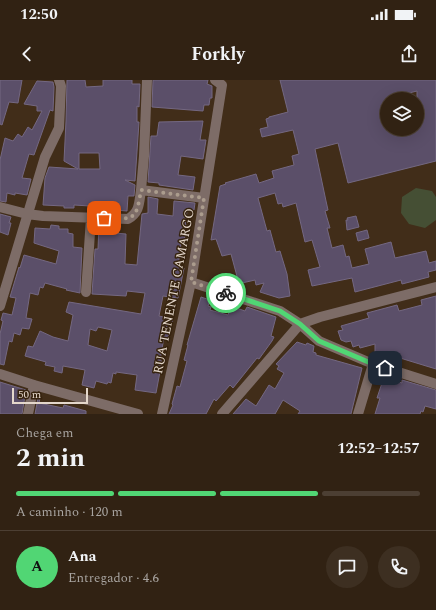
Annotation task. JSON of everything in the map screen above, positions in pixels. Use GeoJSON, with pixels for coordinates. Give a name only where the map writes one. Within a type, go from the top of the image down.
{"type":"FeatureCollection","features":[{"type":"Feature","properties":{"kind":"street"},"geometry":{"type":"LineString","coordinates":[[0,306],[45,157],[58,128],[59,80]]}},
{"type":"Feature","properties":{"kind":"street"},"geometry":{"type":"LineString","coordinates":[[0,207],[27,214],[92,218],[128,219],[134,215],[138,210],[141,190],[144,156],[146,80]]}},
{"type":"Feature","properties":{"kind":"street","name":"RUA TENENTE CAMARGO"},"geometry":{"type":"LineString","coordinates":[[162,414],[191,282],[222,85],[215,80]]}},
{"type":"Feature","properties":{"kind":"street"},"geometry":{"type":"LineString","coordinates":[[141,190],[204,198]]}},
{"type":"Feature","properties":{"kind":"street"},"geometry":{"type":"LineString","coordinates":[[86,292],[92,218]]}},
{"type":"Feature","properties":{"kind":"street"},"geometry":{"type":"LineString","coordinates":[[191,282],[280,311],[300,324],[319,341],[373,364],[436,384]]}},
{"type":"Feature","properties":{"kind":"street"},"geometry":{"type":"LineString","coordinates":[[222,414],[300,324],[320,317],[436,287]]}},
{"type":"Feature","properties":{"kind":"street"},"geometry":{"type":"LineString","coordinates":[[358,414],[373,364]]}},
{"type":"Feature","properties":{"kind":"street"},"geometry":{"type":"LineString","coordinates":[[0,374],[138,414]]}},
{"type":"Feature","properties":{"kind":"street"},"geometry":{"type":"LineString","coordinates":[[28,414],[34,385]]}},
{"type":"Feature","properties":{"kind":"green space"},"geometry":{"type":"Polygon","coordinates":[[[416,188],[432,191],[436,197],[436,220],[425,228],[409,224],[401,213],[402,197],[416,188]]]}},
{"type":"Feature","properties":{"kind":"building"},"geometry":{"type":"Polygon","coordinates":[[[0,80],[22,80],[18,103],[9,102],[2,125],[0,124],[0,80]]]}},
{"type":"Feature","properties":{"kind":"building"},"geometry":{"type":"Polygon","coordinates":[[[67,80],[85,80],[86,87],[103,86],[103,80],[132,80],[132,84],[140,84],[139,107],[137,106],[137,122],[139,122],[135,181],[125,180],[135,185],[134,196],[128,196],[127,211],[115,210],[115,208],[106,207],[74,205],[74,208],[64,208],[64,206],[43,205],[45,178],[49,167],[78,169],[64,161],[67,80]],[[79,153],[79,169],[100,169],[99,153],[79,153]]]}},
{"type":"Feature","properties":{"kind":"building"},"geometry":{"type":"Polygon","coordinates":[[[153,80],[208,80],[207,84],[212,86],[212,98],[210,98],[209,105],[204,105],[203,111],[152,107],[153,80]]]}},
{"type":"Feature","properties":{"kind":"building"},"geometry":{"type":"Polygon","coordinates":[[[280,80],[436,80],[436,161],[348,183],[338,143],[315,149],[328,210],[325,211],[330,228],[327,228],[332,248],[343,245],[346,257],[349,256],[352,268],[369,264],[365,249],[391,242],[395,258],[426,251],[429,263],[436,261],[436,270],[428,272],[429,277],[402,284],[401,280],[355,292],[352,278],[312,286],[308,270],[320,267],[312,240],[305,242],[296,203],[283,207],[282,203],[278,204],[275,193],[258,198],[267,231],[270,230],[276,252],[280,251],[287,274],[290,296],[279,298],[260,292],[264,283],[256,285],[255,280],[242,283],[241,279],[238,280],[231,254],[222,256],[216,239],[211,240],[220,186],[226,184],[225,183],[256,174],[259,183],[274,178],[272,171],[294,165],[292,156],[299,154],[293,130],[262,137],[260,129],[268,127],[266,119],[288,112],[280,80]]]}},
{"type":"Feature","properties":{"kind":"building"},"geometry":{"type":"Polygon","coordinates":[[[37,81],[53,82],[53,111],[50,110],[34,155],[29,154],[22,178],[31,179],[27,195],[7,193],[6,202],[0,201],[0,160],[5,138],[13,141],[18,134],[22,137],[28,127],[32,130],[42,111],[37,111],[37,106],[24,104],[37,81]]]}},
{"type":"Feature","properties":{"kind":"building"},"geometry":{"type":"Polygon","coordinates":[[[203,121],[200,140],[206,140],[203,159],[181,156],[178,175],[195,177],[193,190],[148,182],[151,136],[157,136],[159,122],[203,121]]]}},
{"type":"Feature","properties":{"kind":"building"},"geometry":{"type":"Polygon","coordinates":[[[148,197],[158,199],[157,214],[173,216],[174,201],[195,203],[194,210],[187,210],[184,244],[181,243],[178,267],[184,268],[178,298],[163,296],[159,316],[173,319],[168,337],[164,337],[160,361],[162,361],[156,393],[135,390],[137,375],[116,372],[116,374],[113,373],[111,383],[108,382],[107,384],[96,381],[94,388],[82,385],[85,370],[63,366],[62,373],[54,371],[55,367],[45,365],[46,362],[25,356],[28,346],[33,347],[40,331],[53,337],[68,341],[73,315],[66,312],[69,302],[141,314],[145,293],[127,291],[126,296],[92,294],[95,249],[98,249],[99,225],[117,226],[115,233],[126,234],[125,264],[137,265],[142,214],[148,213],[148,197]],[[98,327],[96,331],[90,329],[88,345],[107,351],[112,330],[98,327]]]}},
{"type":"Feature","properties":{"kind":"building"},"geometry":{"type":"Polygon","coordinates":[[[0,214],[11,217],[8,235],[0,232],[0,214]]]}},
{"type":"Feature","properties":{"kind":"building"},"geometry":{"type":"Polygon","coordinates":[[[356,216],[359,227],[347,230],[347,218],[356,216]]]}},
{"type":"Feature","properties":{"kind":"building"},"geometry":{"type":"Polygon","coordinates":[[[51,225],[59,226],[59,229],[68,229],[68,233],[73,234],[73,247],[82,248],[80,293],[45,283],[43,288],[40,287],[38,295],[30,293],[26,318],[32,319],[29,329],[22,328],[20,335],[14,333],[12,342],[9,341],[4,365],[0,364],[0,334],[3,321],[1,320],[3,313],[12,315],[16,298],[10,297],[24,255],[56,264],[59,251],[34,243],[35,228],[50,229],[51,225]]]}},
{"type":"Feature","properties":{"kind":"building"},"geometry":{"type":"Polygon","coordinates":[[[367,230],[369,238],[358,241],[356,233],[367,230]]]}},
{"type":"Feature","properties":{"kind":"building"},"geometry":{"type":"Polygon","coordinates":[[[436,296],[436,369],[387,354],[375,354],[375,344],[360,348],[359,345],[353,347],[351,341],[346,342],[341,340],[338,331],[343,330],[341,326],[369,318],[367,313],[397,305],[399,311],[422,305],[421,300],[436,296]]]}},
{"type":"Feature","properties":{"kind":"building"},"geometry":{"type":"Polygon","coordinates":[[[201,297],[210,300],[208,306],[211,307],[210,310],[228,315],[231,306],[245,311],[247,307],[276,317],[271,336],[274,337],[259,359],[257,358],[233,388],[230,385],[216,401],[214,399],[206,414],[169,414],[173,405],[177,386],[180,387],[187,361],[184,360],[187,345],[201,297]]]}},
{"type":"Feature","properties":{"kind":"building"},"geometry":{"type":"Polygon","coordinates":[[[297,342],[306,345],[307,343],[314,346],[313,352],[316,353],[316,355],[362,368],[351,414],[298,414],[300,411],[283,400],[275,414],[233,414],[246,399],[256,406],[269,385],[275,389],[284,373],[277,369],[279,366],[276,364],[297,342]]]}},
{"type":"Feature","properties":{"kind":"building"},"geometry":{"type":"Polygon","coordinates":[[[384,377],[402,383],[402,380],[436,390],[436,409],[425,406],[423,412],[421,411],[420,414],[375,414],[380,398],[377,398],[384,377]]]}},
{"type":"Feature","properties":{"kind":"building"},"geometry":{"type":"Polygon","coordinates":[[[0,382],[26,390],[22,414],[0,414],[0,382]]]}},
{"type":"Feature","properties":{"kind":"building"},"geometry":{"type":"Polygon","coordinates":[[[38,398],[40,398],[39,403],[63,408],[64,405],[86,411],[86,414],[35,414],[38,398]]]}},
{"type":"Feature","properties":{"kind":"way so far"},"geometry":{"type":"LineString","coordinates":[[104,218],[128,219],[134,215],[138,210],[141,190],[204,198],[191,282],[226,293]]}},
{"type":"Feature","properties":{"kind":"route"},"geometry":{"type":"LineString","coordinates":[[226,293],[280,311],[300,324],[319,341],[385,368]]}}]}
